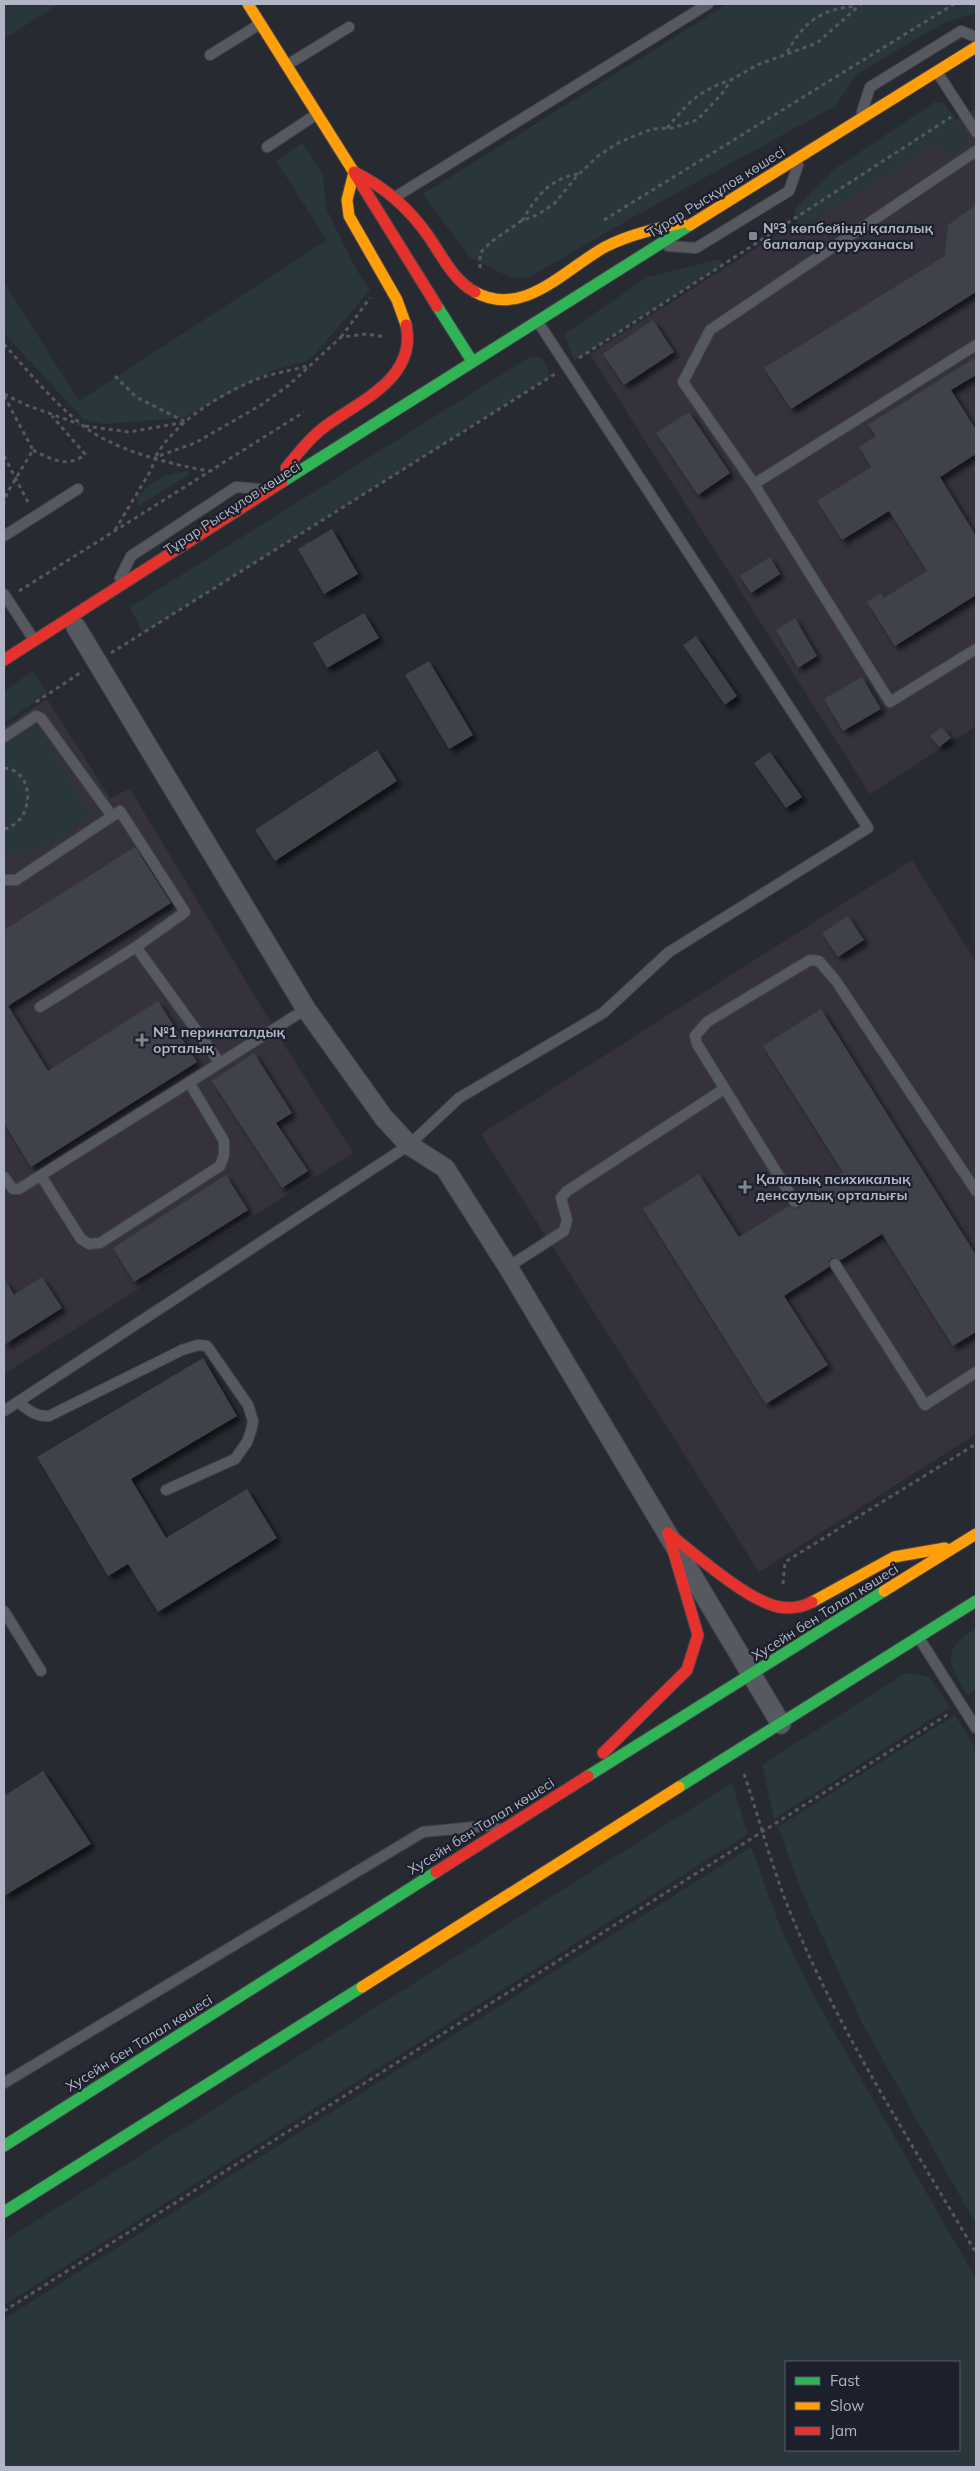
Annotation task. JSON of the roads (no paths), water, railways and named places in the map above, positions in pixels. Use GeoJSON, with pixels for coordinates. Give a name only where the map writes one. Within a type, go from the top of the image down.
{"type":"FeatureCollection","features":[{"type":"Feature","properties":{"kind":"street"},"geometry":{"type":"LineString","coordinates":[[248,4],[472,360]]}},
{"type":"Feature","properties":{"kind":"street","name":"Тұрар Рысқұлов көшесі"},"geometry":{"type":"LineString","coordinates":[[4,660],[472,360],[976,47]]}},
{"type":"Feature","properties":{"kind":"street"},"geometry":{"type":"LineString","coordinates":[[354,172],[373,181],[394,198],[418,222],[461,282],[482,297],[498,301],[530,294],[596,252],[628,235],[703,218]]}},
{"type":"Feature","properties":{"kind":"street"},"geometry":{"type":"LineString","coordinates":[[270,490],[292,460],[321,430],[384,387],[396,374],[406,351],[408,332],[400,306],[354,228],[346,210],[347,192],[354,172]]}},
{"type":"Feature","properties":{"kind":"street","name":"Тұрар Рысқұлов көшесі"},"geometry":{"type":"LineString","coordinates":[[4,674],[446,387],[472,360]]}},
{"type":"Feature","properties":{"kind":"street"},"geometry":{"type":"LineString","coordinates":[[76,627],[306,1009],[384,1118],[409,1145],[445,1168],[508,1267],[781,1724]]}},
{"type":"Feature","properties":{"kind":"street"},"geometry":{"type":"LineString","coordinates":[[668,1533],[749,1594],[773,1606],[801,1608],[894,1556],[958,1546]]}},
{"type":"Feature","properties":{"kind":"street"},"geometry":{"type":"LineString","coordinates":[[567,1789],[658,1702],[687,1670],[698,1635],[668,1533]]}},
{"type":"Feature","properties":{"kind":"street","name":"Хусейн бен Талал көшесі"},"geometry":{"type":"LineString","coordinates":[[4,2146],[567,1789],[976,1534]]}},
{"type":"Feature","properties":{"kind":"street"},"geometry":{"type":"LineString","coordinates":[[4,2212],[976,1601]]}},
{"type":"Feature","properties":{"kind":"lane"},"geometry":{"type":"LineString","coordinates":[[394,198],[708,4]]}},
{"type":"Feature","properties":{"kind":"lane"},"geometry":{"type":"LineString","coordinates":[[210,55],[261,24]]}},
{"type":"Feature","properties":{"kind":"lane"},"geometry":{"type":"LineString","coordinates":[[287,65],[349,27]]}},
{"type":"Feature","properties":{"kind":"lane"},"geometry":{"type":"LineString","coordinates":[[859,120],[870,87],[961,31],[976,37]]}},
{"type":"Feature","properties":{"kind":"lane"},"geometry":{"type":"LineString","coordinates":[[937,72],[976,132]]}},
{"type":"Feature","properties":{"kind":"lane"},"geometry":{"type":"LineString","coordinates":[[267,146],[317,114]]}},
{"type":"Feature","properties":{"kind":"lane"},"geometry":{"type":"LineString","coordinates":[[976,151],[710,330],[683,382],[754,484],[890,702],[976,649]]}},
{"type":"Feature","properties":{"kind":"lane"},"geometry":{"type":"LineString","coordinates":[[659,245],[696,248],[789,191],[802,156]]}},
{"type":"Feature","properties":{"kind":"lane"},"geometry":{"type":"LineString","coordinates":[[4,1411],[409,1145],[459,1098],[602,1013],[669,952],[868,828],[537,320]]}},
{"type":"Feature","properties":{"kind":"lane"},"geometry":{"type":"LineString","coordinates":[[754,484],[976,345]]}},
{"type":"Feature","properties":{"kind":"lane"},"geometry":{"type":"LineString","coordinates":[[114,590],[132,556],[236,488],[270,490]]}},
{"type":"Feature","properties":{"kind":"lane"},"geometry":{"type":"LineString","coordinates":[[4,536],[78,489]]}},
{"type":"Feature","properties":{"kind":"lane"},"geometry":{"type":"LineString","coordinates":[[5,596],[34,640]]}},
{"type":"Feature","properties":{"kind":"lane"},"geometry":{"type":"LineString","coordinates":[[4,737],[36,716],[41,718],[112,816]]}},
{"type":"Feature","properties":{"kind":"lane"},"geometry":{"type":"LineString","coordinates":[[4,880],[16,880],[120,811],[185,912],[136,947],[40,1007]]}},
{"type":"Feature","properties":{"kind":"lane"},"geometry":{"type":"LineString","coordinates":[[136,947],[220,1063]]}},
{"type":"Feature","properties":{"kind":"lane"},"geometry":{"type":"LineString","coordinates":[[795,1202],[724,1089],[697,1044],[695,1036],[707,1022],[810,960],[818,961],[836,981],[976,1191]]}},
{"type":"Feature","properties":{"kind":"lane"},"geometry":{"type":"LineString","coordinates":[[4,1177],[9,1185],[19,1189],[306,1009]]}},
{"type":"Feature","properties":{"kind":"lane"},"geometry":{"type":"LineString","coordinates":[[41,1176],[81,1239],[89,1244],[100,1243],[220,1166],[224,1155],[224,1141],[189,1082]]}},
{"type":"Feature","properties":{"kind":"lane"},"geometry":{"type":"LineString","coordinates":[[508,1267],[564,1231],[567,1220],[560,1198],[567,1191],[724,1089]]}},
{"type":"Feature","properties":{"kind":"lane"},"geometry":{"type":"LineString","coordinates":[[834,1264],[924,1405],[976,1372]]}},
{"type":"Feature","properties":{"kind":"lane"},"geometry":{"type":"LineString","coordinates":[[18,1402],[34,1414],[41,1417],[49,1416],[182,1350],[198,1345],[207,1346],[248,1405],[253,1421],[251,1431],[242,1452],[235,1459],[166,1490]]}},
{"type":"Feature","properties":{"kind":"lane"},"geometry":{"type":"LineString","coordinates":[[4,1610],[41,1671]]}},
{"type":"Feature","properties":{"kind":"lane"},"geometry":{"type":"LineString","coordinates":[[919,1637],[976,1728]]}},
{"type":"Feature","properties":{"kind":"lane"},"geometry":{"type":"LineString","coordinates":[[4,2083],[423,1832],[513,1823]]}},
{"type":"Feature","properties":{"kind":"place","name":"№3 көпбейінді қалалық балалар ауруханасы"},"geometry":{"type":"Point","coordinates":[753,236]}},
{"type":"Feature","properties":{"kind":"place","name":"№1 перинаталдық орталық"},"geometry":{"type":"Point","coordinates":[142,1040]}},
{"type":"Feature","properties":{"kind":"place","name":"Қалалық психикалық денсаулық орталығы"},"geometry":{"type":"Point","coordinates":[745,1187]}}]}
